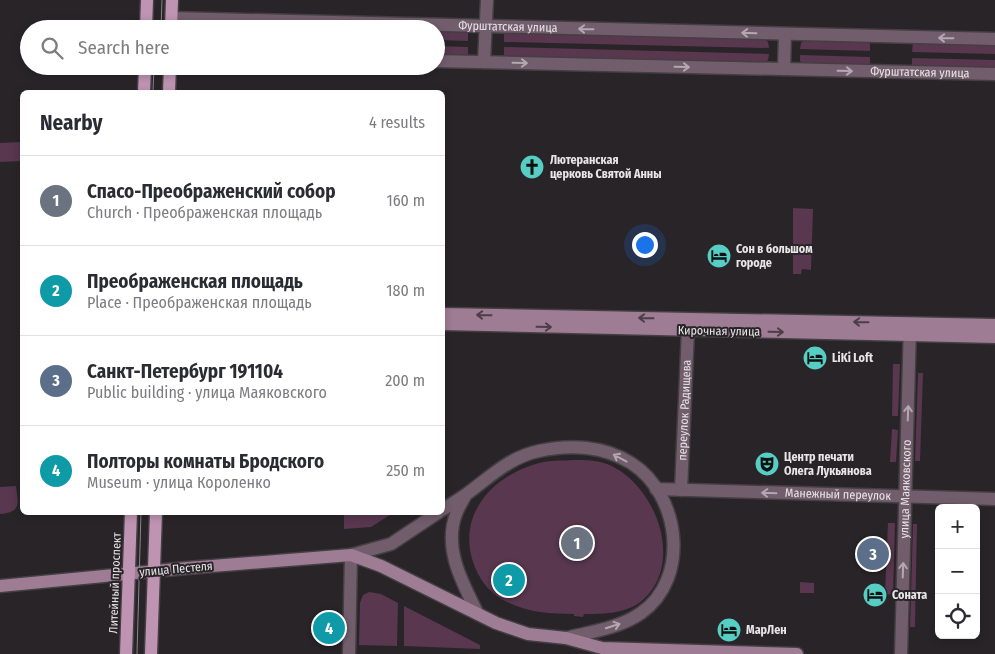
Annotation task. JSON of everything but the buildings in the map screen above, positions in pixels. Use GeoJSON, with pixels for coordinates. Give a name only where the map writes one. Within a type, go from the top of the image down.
{"type":"FeatureCollection","features":[{"type":"Feature","properties":{"kind":"main road"},"geometry":{"type":"LineString","coordinates":[[146,20],[147,0]]}},
{"type":"Feature","properties":{"kind":"main road"},"geometry":{"type":"LineString","coordinates":[[172,0],[172,20]]}},
{"type":"Feature","properties":{"kind":"main road"},"geometry":{"type":"LineString","coordinates":[[144,90],[145,75]]}},
{"type":"Feature","properties":{"kind":"main road"},"geometry":{"type":"LineString","coordinates":[[169,90],[170,75]]}},
{"type":"Feature","properties":{"kind":"main road","name":"Кирочная улица"},"geometry":{"type":"LineString","coordinates":[[445,314],[910,329],[995,337]]}},
{"type":"Feature","properties":{"kind":"main road","name":"Кирочная улица"},"geometry":{"type":"LineString","coordinates":[[445,324],[688,330],[910,329],[995,324]]}},
{"type":"Feature","properties":{"kind":"main road","name":"Литейный проспект"},"geometry":{"type":"LineString","coordinates":[[126,654],[131,515]]}},
{"type":"Feature","properties":{"kind":"main road"},"geometry":{"type":"LineString","coordinates":[[152,654],[156,515]]}},
{"type":"Feature","properties":{"kind":"main road"},"geometry":{"type":"LineString","coordinates":[[351,554],[382,566],[511,629],[528,634],[566,638],[602,648],[797,654]]}},
{"type":"Feature","properties":{"kind":"main road","name":"улица Пестеля"},"geometry":{"type":"LineString","coordinates":[[0,586],[351,554]]}},
{"type":"Feature","properties":{"kind":"street"},"geometry":{"type":"LineString","coordinates":[[484,62],[487,0]]}},
{"type":"Feature","properties":{"kind":"street","name":"Фурштатская улица"},"geometry":{"type":"LineString","coordinates":[[445,26],[995,39]]}},
{"type":"Feature","properties":{"kind":"street"},"geometry":{"type":"LineString","coordinates":[[784,69],[785,34]]}},
{"type":"Feature","properties":{"kind":"street","name":"Фурштатская улица"},"geometry":{"type":"LineString","coordinates":[[445,61],[995,74]]}},
{"type":"Feature","properties":{"kind":"street","name":"улица Маяковского"},"geometry":{"type":"LineString","coordinates":[[901,654],[910,329]]}},
{"type":"Feature","properties":{"kind":"street","name":"переулок Радищева"},"geometry":{"type":"LineString","coordinates":[[681,490],[688,330]]}},
{"type":"Feature","properties":{"kind":"street"},"geometry":{"type":"LineString","coordinates":[[445,508],[467,494],[496,470],[519,457],[538,451],[574,447],[593,448],[612,454],[632,464],[656,489],[672,526],[674,544],[672,564],[667,583],[656,600],[641,614],[601,630],[566,638]]}},
{"type":"Feature","properties":{"kind":"street","name":"Манежный переулок"},"geometry":{"type":"LineString","coordinates":[[656,489],[995,499]]}},
{"type":"Feature","properties":{"kind":"street"},"geometry":{"type":"LineString","coordinates":[[467,494],[456,514],[452,542],[460,579],[478,614]]}},
{"type":"Feature","properties":{"kind":"street"},"geometry":{"type":"LineString","coordinates":[[349,654],[351,554],[391,544],[434,515]]}},
{"type":"Feature","properties":{"kind":"shaded area"},"geometry":{"type":"Polygon","coordinates":[[[445,30],[468,31],[468,41],[445,40],[445,30]]]}},
{"type":"Feature","properties":{"kind":"shaded area"},"geometry":{"type":"Polygon","coordinates":[[[504,32],[765,39],[768,42],[769,48],[504,42],[504,32]]]}},
{"type":"Feature","properties":{"kind":"shaded area"},"geometry":{"type":"Polygon","coordinates":[[[804,40],[870,41],[870,51],[800,49],[801,43],[804,40]]]}},
{"type":"Feature","properties":{"kind":"shaded area"},"geometry":{"type":"Polygon","coordinates":[[[913,42],[995,44],[995,54],[912,52],[913,42]]]}},
{"type":"Feature","properties":{"kind":"shaded area"},"geometry":{"type":"Polygon","coordinates":[[[445,46],[468,47],[468,56],[445,56],[445,46]]]}},
{"type":"Feature","properties":{"kind":"shaded area"},"geometry":{"type":"Polygon","coordinates":[[[504,47],[769,54],[768,60],[765,63],[504,57],[504,47]]]}},
{"type":"Feature","properties":{"kind":"shaded area"},"geometry":{"type":"Polygon","coordinates":[[[800,55],[870,57],[870,67],[804,64],[800,61],[800,55]]]}},
{"type":"Feature","properties":{"kind":"shaded area"},"geometry":{"type":"Polygon","coordinates":[[[912,58],[995,60],[995,69],[912,67],[912,58]]]}},
{"type":"Feature","properties":{"kind":"shaded area"},"geometry":{"type":"Polygon","coordinates":[[[20,142],[20,161],[0,162],[0,143],[20,142]]]}},
{"type":"Feature","properties":{"kind":"shaded area"},"geometry":{"type":"Polygon","coordinates":[[[793,208],[813,209],[811,270],[802,269],[801,274],[793,274],[793,208]]]}},
{"type":"Feature","properties":{"kind":"shaded area"},"geometry":{"type":"Polygon","coordinates":[[[893,364],[900,364],[898,416],[892,416],[893,364]]]}},
{"type":"Feature","properties":{"kind":"shaded area"},"geometry":{"type":"Polygon","coordinates":[[[918,373],[923,373],[920,461],[915,461],[918,373]]]}},
{"type":"Feature","properties":{"kind":"shaded area"},"geometry":{"type":"Polygon","coordinates":[[[892,429],[898,430],[896,462],[890,462],[892,429]]]}},
{"type":"Feature","properties":{"kind":"shaded area"},"geometry":{"type":"Polygon","coordinates":[[[591,460],[607,464],[625,474],[640,489],[652,507],[660,528],[663,548],[661,569],[653,588],[633,607],[605,613],[584,614],[583,617],[574,616],[574,614],[529,610],[511,604],[493,593],[481,579],[473,562],[469,544],[470,528],[475,512],[494,487],[507,477],[539,463],[591,460]]]}},
{"type":"Feature","properties":{"kind":"shaded area"},"geometry":{"type":"Polygon","coordinates":[[[16,486],[17,506],[12,511],[0,514],[0,487],[16,486]]]}},
{"type":"Feature","properties":{"kind":"shaded area"},"geometry":{"type":"Polygon","coordinates":[[[344,515],[390,515],[371,527],[344,529],[344,515]]]}},
{"type":"Feature","properties":{"kind":"shaded area"},"geometry":{"type":"Polygon","coordinates":[[[888,523],[895,523],[893,595],[885,594],[888,523]]]}},
{"type":"Feature","properties":{"kind":"shaded area"},"geometry":{"type":"Polygon","coordinates":[[[913,524],[917,524],[915,627],[910,627],[913,524]]]}},
{"type":"Feature","properties":{"kind":"shaded area"},"geometry":{"type":"Polygon","coordinates":[[[800,582],[814,583],[814,593],[800,593],[800,582]]]}},
{"type":"Feature","properties":{"kind":"shaded area"},"geometry":{"type":"Polygon","coordinates":[[[369,592],[381,594],[398,603],[397,646],[359,645],[360,603],[363,595],[369,592]]]}},
{"type":"Feature","properties":{"kind":"shaded area"},"geometry":{"type":"Polygon","coordinates":[[[404,606],[480,645],[480,649],[404,646],[404,606]]]}},
{"type":"Feature","properties":{"kind":"tram line"},"geometry":{"type":"LineString","coordinates":[[161,20],[162,0]]}},
{"type":"Feature","properties":{"kind":"tram line"},"geometry":{"type":"LineString","coordinates":[[153,90],[154,75]]}},
{"type":"Feature","properties":{"kind":"tram line"},"geometry":{"type":"LineString","coordinates":[[137,654],[141,515]]}},
{"type":"Feature","properties":{"kind":"place","name":"Лютеранская церковь Святой Анны"},"geometry":{"type":"Point","coordinates":[532,167]}},
{"type":"Feature","properties":{"kind":"place","name":"Сон в большом городе"},"geometry":{"type":"Point","coordinates":[719,256]}},
{"type":"Feature","properties":{"kind":"place","name":"LiKi Loft"},"geometry":{"type":"Point","coordinates":[815,358]}},
{"type":"Feature","properties":{"kind":"place","name":"Центр печати Олега Лукьянова"},"geometry":{"type":"Point","coordinates":[767,464]}},
{"type":"Feature","properties":{"kind":"place","name":"Спасо-Преображенский собор"},"geometry":{"type":"Point","coordinates":[577,543]}},
{"type":"Feature","properties":{"kind":"place","name":"Санкт-Петербург 191104"},"geometry":{"type":"Point","coordinates":[873,554]}},
{"type":"Feature","properties":{"kind":"place","name":"Преображенская площадь"},"geometry":{"type":"Point","coordinates":[509,580]}},
{"type":"Feature","properties":{"kind":"place","name":"Соната"},"geometry":{"type":"Point","coordinates":[875,595]}},
{"type":"Feature","properties":{"kind":"place","name":"Полторы комнаты Бродского"},"geometry":{"type":"Point","coordinates":[329,628]}},
{"type":"Feature","properties":{"kind":"place","name":"МарЛен"},"geometry":{"type":"Point","coordinates":[729,630]}}]}
